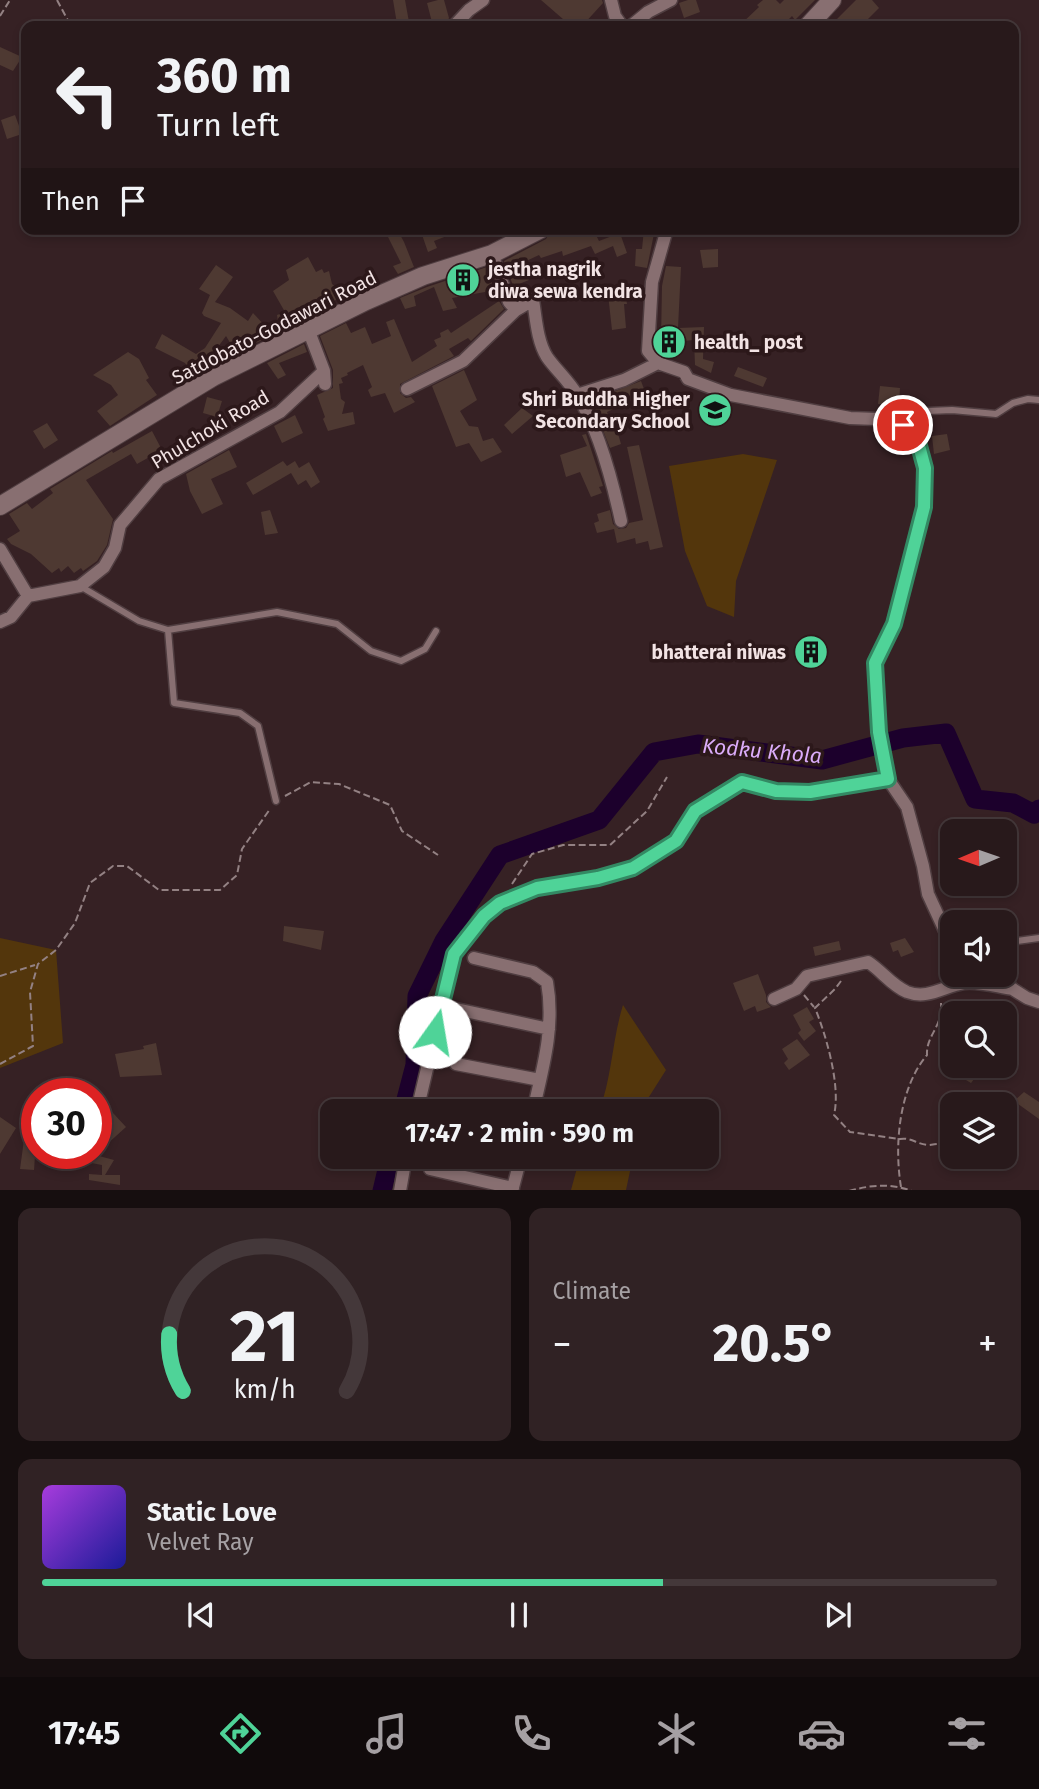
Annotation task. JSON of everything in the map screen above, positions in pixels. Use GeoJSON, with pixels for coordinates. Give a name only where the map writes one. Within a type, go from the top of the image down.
{"type":"FeatureCollection","features":[{"type":"Feature","properties":{"kind":"street"},"geometry":{"type":"LineString","coordinates":[[458,21],[469,9],[483,0]]}},
{"type":"Feature","properties":{"kind":"street"},"geometry":{"type":"LineString","coordinates":[[611,0],[618,21]]}},
{"type":"Feature","properties":{"kind":"street"},"geometry":{"type":"LineString","coordinates":[[637,21],[671,0]]}},
{"type":"Feature","properties":{"kind":"street"},"geometry":{"type":"LineString","coordinates":[[813,21],[832,0]]}},
{"type":"Feature","properties":{"kind":"street","name":"Satdobato-Godawari Road"},"geometry":{"type":"LineString","coordinates":[[0,506],[213,377],[308,329],[424,276],[492,254],[529,235]]}},
{"type":"Feature","properties":{"kind":"street"},"geometry":{"type":"LineString","coordinates":[[665,235],[652,282],[648,351],[658,363],[684,372],[688,379],[731,395],[850,418],[877,419],[903,425],[918,442],[925,468],[924,507],[894,624],[875,663],[879,732],[888,779],[907,807],[928,894],[940,919]]}},
{"type":"Feature","properties":{"kind":"street"},"geometry":{"type":"LineString","coordinates":[[492,254],[509,302],[516,310]]}},
{"type":"Feature","properties":{"kind":"street"},"geometry":{"type":"LineString","coordinates":[[407,389],[463,360],[516,310],[533,300],[537,327],[546,355],[577,395],[614,485],[621,521]]}},
{"type":"Feature","properties":{"kind":"street","name":"Phulchoki Road"},"geometry":{"type":"LineString","coordinates":[[80,586],[104,567],[114,548],[120,525],[159,480],[280,412],[325,377],[308,329]]}},
{"type":"Feature","properties":{"kind":"street"},"geometry":{"type":"LineString","coordinates":[[577,395],[624,380],[658,363]]}},
{"type":"Feature","properties":{"kind":"street"},"geometry":{"type":"LineString","coordinates":[[0,549],[28,596]]}},
{"type":"Feature","properties":{"kind":"street"},"geometry":{"type":"LineString","coordinates":[[0,622],[11,617],[28,596],[80,586]]}},
{"type":"Feature","properties":{"kind":"street"},"geometry":{"type":"LineString","coordinates":[[420,1099],[454,954],[484,916],[500,903],[537,888],[598,878],[633,868],[676,841],[695,811],[742,782],[776,791],[810,792],[888,779]]}},
{"type":"Feature","properties":{"kind":"street"},"geometry":{"type":"LineString","coordinates":[[474,958],[533,972],[548,982],[551,1003],[547,1055],[536,1099]]}},
{"type":"Feature","properties":{"kind":"street"},"geometry":{"type":"LineString","coordinates":[[774,999],[796,989],[807,976],[868,962],[907,992],[924,995],[966,982],[1013,989]]}},
{"type":"Feature","properties":{"kind":"street"},"geometry":{"type":"LineString","coordinates":[[1010,987],[1039,1002]]}},
{"type":"Feature","properties":{"kind":"street"},"geometry":{"type":"LineString","coordinates":[[442,1006],[549,1029]]}},
{"type":"Feature","properties":{"kind":"street"},"geometry":{"type":"LineString","coordinates":[[456,1064],[540,1080]]}},
{"type":"Feature","properties":{"kind":"street"},"geometry":{"type":"LineString","coordinates":[[400,1190],[404,1169]]}},
{"type":"Feature","properties":{"kind":"street"},"geometry":{"type":"LineString","coordinates":[[430,1169],[512,1189],[518,1169]]}},
{"type":"Feature","properties":{"kind":"lane"},"geometry":{"type":"LineString","coordinates":[[903,425],[916,414],[928,411],[996,414],[1013,403],[1028,399],[1039,400]]}},
{"type":"Feature","properties":{"kind":"lane"},"geometry":{"type":"LineString","coordinates":[[80,586],[139,621],[168,630],[277,612],[337,624],[371,651],[401,662],[425,649],[436,631]]}},
{"type":"Feature","properties":{"kind":"lane"},"geometry":{"type":"LineString","coordinates":[[168,630],[174,702],[240,713],[257,726],[276,801]]}},
{"type":"Feature","properties":{"kind":"lane"},"geometry":{"type":"LineString","coordinates":[[1017,941],[1039,938]]}},
{"type":"Feature","properties":{"kind":"path"},"geometry":{"type":"LineString","coordinates":[[0,16],[10,0]]}},
{"type":"Feature","properties":{"kind":"path"},"geometry":{"type":"LineString","coordinates":[[57,0],[68,21]]}},
{"type":"Feature","properties":{"kind":"path"},"geometry":{"type":"LineString","coordinates":[[513,883],[532,854],[563,845],[610,845],[647,811],[667,777]]}},
{"type":"Feature","properties":{"kind":"path"},"geometry":{"type":"LineString","coordinates":[[0,976],[38,964],[56,950],[75,923],[90,883],[113,866],[127,866],[159,890],[220,890],[237,875],[243,849],[276,801],[311,782],[339,784],[390,806],[402,831],[439,855]]}},
{"type":"Feature","properties":{"kind":"path"},"geometry":{"type":"LineString","coordinates":[[815,1007],[857,963]]}},
{"type":"Feature","properties":{"kind":"path"},"geometry":{"type":"LineString","coordinates":[[0,1064],[33,1046],[30,992],[38,964]]}},
{"type":"Feature","properties":{"kind":"path"},"geometry":{"type":"LineString","coordinates":[[796,989],[815,1007],[835,1084],[834,1115],[849,1132],[940,1144]]}},
{"type":"Feature","properties":{"kind":"path"},"geometry":{"type":"LineString","coordinates":[[901,1187],[898,1166],[906,1090],[915,1069],[927,1055],[926,1045],[939,1026],[942,1009],[939,991]]}},
{"type":"Feature","properties":{"kind":"path"},"geometry":{"type":"LineString","coordinates":[[851,1190],[880,1185],[909,1190]]}},
{"type":"Feature","properties":{"kind":"shaded area"},"geometry":{"type":"Polygon","coordinates":[[[743,454],[777,460],[736,581],[734,617],[707,606],[685,551],[669,466],[743,454]]]}},
{"type":"Feature","properties":{"kind":"shaded area"},"geometry":{"type":"Polygon","coordinates":[[[0,938],[56,950],[63,1043],[0,1068],[0,938]]]}},
{"type":"Feature","properties":{"kind":"shaded area"},"geometry":{"type":"Polygon","coordinates":[[[623,1005],[666,1070],[648,1099],[603,1099],[623,1005]]]}},
{"type":"Feature","properties":{"kind":"shaded area"},"geometry":{"type":"Polygon","coordinates":[[[577,1169],[630,1169],[626,1190],[571,1190],[577,1169]]]}},
{"type":"Feature","properties":{"kind":"building"},"geometry":{"type":"Polygon","coordinates":[[[393,0],[405,0],[409,21],[396,21],[393,0]]]}},
{"type":"Feature","properties":{"kind":"building"},"geometry":{"type":"Polygon","coordinates":[[[444,0],[448,21],[432,21],[427,3],[444,0]]]}},
{"type":"Feature","properties":{"kind":"building"},"geometry":{"type":"Polygon","coordinates":[[[541,0],[602,0],[603,3],[587,21],[565,21],[541,0]]]}},
{"type":"Feature","properties":{"kind":"building"},"geometry":{"type":"Polygon","coordinates":[[[696,0],[700,12],[684,18],[679,3],[696,0]]]}},
{"type":"Feature","properties":{"kind":"building"},"geometry":{"type":"Polygon","coordinates":[[[763,0],[776,0],[780,4],[784,0],[815,0],[795,20],[792,16],[787,21],[744,21],[759,7],[757,5],[763,0]]]}},
{"type":"Feature","properties":{"kind":"building"},"geometry":{"type":"Polygon","coordinates":[[[856,0],[872,0],[879,8],[866,21],[835,21],[856,0]]]}},
{"type":"Feature","properties":{"kind":"building"},"geometry":{"type":"Polygon","coordinates":[[[0,47],[21,57],[13,71],[0,65],[0,47]]]}},
{"type":"Feature","properties":{"kind":"building"},"geometry":{"type":"Polygon","coordinates":[[[15,115],[21,134],[7,139],[1,120],[15,115]]]}},
{"type":"Feature","properties":{"kind":"building"},"geometry":{"type":"Polygon","coordinates":[[[387,235],[400,235],[414,267],[398,274],[393,266],[401,263],[387,235]]]}},
{"type":"Feature","properties":{"kind":"building"},"geometry":{"type":"Polygon","coordinates":[[[422,235],[449,235],[434,241],[437,248],[428,252],[422,235]]]}},
{"type":"Feature","properties":{"kind":"building"},"geometry":{"type":"Polygon","coordinates":[[[548,235],[596,235],[599,241],[621,235],[627,253],[617,257],[613,246],[595,254],[591,246],[563,256],[562,251],[541,258],[539,255],[522,263],[529,280],[519,284],[523,296],[518,299],[504,261],[546,239],[548,235]]]}},
{"type":"Feature","properties":{"kind":"building"},"geometry":{"type":"Polygon","coordinates":[[[643,235],[654,235],[647,268],[635,266],[636,249],[642,249],[643,235]]]}},
{"type":"Feature","properties":{"kind":"building"},"geometry":{"type":"Polygon","coordinates":[[[718,249],[718,267],[703,268],[700,250],[718,249]]]}},
{"type":"Feature","properties":{"kind":"building"},"geometry":{"type":"Polygon","coordinates":[[[308,257],[316,272],[322,269],[324,273],[329,271],[332,284],[340,290],[337,299],[320,311],[235,351],[226,336],[207,362],[191,373],[185,363],[155,348],[162,334],[196,354],[205,348],[221,323],[202,313],[210,295],[199,289],[216,265],[233,277],[215,302],[230,308],[248,321],[253,313],[267,328],[278,322],[277,315],[285,312],[273,291],[289,280],[286,270],[308,257]]]}},
{"type":"Feature","properties":{"kind":"building"},"geometry":{"type":"Polygon","coordinates":[[[666,266],[681,267],[678,328],[704,327],[703,359],[714,362],[711,373],[695,365],[694,340],[676,344],[669,357],[661,350],[657,340],[661,339],[662,286],[666,266]]]}},
{"type":"Feature","properties":{"kind":"building"},"geometry":{"type":"Polygon","coordinates":[[[487,267],[499,299],[490,301],[485,292],[452,298],[457,308],[443,311],[434,287],[414,296],[416,306],[405,309],[400,298],[427,287],[487,267]]]}},
{"type":"Feature","properties":{"kind":"building"},"geometry":{"type":"Polygon","coordinates":[[[625,292],[626,328],[612,330],[608,294],[625,292]]]}},
{"type":"Feature","properties":{"kind":"building"},"geometry":{"type":"Polygon","coordinates":[[[499,301],[504,309],[471,341],[468,338],[449,349],[454,356],[400,384],[400,393],[406,398],[411,397],[415,402],[394,413],[385,393],[371,397],[368,390],[372,387],[363,365],[347,373],[348,375],[341,378],[343,383],[339,384],[341,399],[345,402],[342,414],[353,412],[355,424],[328,431],[317,395],[333,388],[333,370],[320,336],[346,323],[351,333],[365,327],[372,344],[391,336],[386,322],[394,319],[412,362],[437,346],[434,340],[441,337],[440,333],[448,329],[451,333],[499,301]]]}},
{"type":"Feature","properties":{"kind":"building"},"geometry":{"type":"Polygon","coordinates":[[[304,344],[307,352],[279,363],[286,375],[278,379],[267,363],[304,344]]]}},
{"type":"Feature","properties":{"kind":"building"},"geometry":{"type":"Polygon","coordinates":[[[128,352],[139,359],[149,378],[146,380],[157,395],[110,426],[97,411],[118,395],[111,385],[93,375],[128,352]]]}},
{"type":"Feature","properties":{"kind":"building"},"geometry":{"type":"Polygon","coordinates":[[[738,367],[767,378],[763,387],[734,376],[738,367]]]}},
{"type":"Feature","properties":{"kind":"building"},"geometry":{"type":"Polygon","coordinates":[[[464,370],[477,400],[460,411],[469,426],[478,427],[483,441],[493,438],[502,452],[481,462],[469,443],[456,447],[432,386],[464,370]]]}},
{"type":"Feature","properties":{"kind":"building"},"geometry":{"type":"Polygon","coordinates":[[[641,381],[647,397],[637,398],[607,412],[613,431],[617,430],[621,444],[610,448],[592,403],[641,381]]]}},
{"type":"Feature","properties":{"kind":"building"},"geometry":{"type":"Polygon","coordinates":[[[880,386],[900,388],[899,406],[878,404],[880,386]]]}},
{"type":"Feature","properties":{"kind":"building"},"geometry":{"type":"Polygon","coordinates":[[[207,397],[222,401],[217,417],[203,413],[207,397]]]}},
{"type":"Feature","properties":{"kind":"building"},"geometry":{"type":"Polygon","coordinates":[[[522,408],[533,416],[512,434],[504,425],[522,408]]]}},
{"type":"Feature","properties":{"kind":"building"},"geometry":{"type":"Polygon","coordinates":[[[295,415],[303,433],[282,443],[274,426],[295,415]]]}},
{"type":"Feature","properties":{"kind":"building"},"geometry":{"type":"Polygon","coordinates":[[[47,423],[58,440],[44,449],[33,431],[47,423]]]}},
{"type":"Feature","properties":{"kind":"building"},"geometry":{"type":"Polygon","coordinates":[[[152,431],[162,450],[137,464],[131,454],[86,480],[113,519],[107,545],[97,561],[83,571],[81,568],[74,573],[68,566],[61,572],[59,568],[52,573],[31,554],[11,544],[7,539],[20,531],[9,514],[27,503],[32,509],[53,493],[50,489],[112,451],[113,453],[152,431]]]}},
{"type":"Feature","properties":{"kind":"building"},"geometry":{"type":"Polygon","coordinates":[[[586,434],[603,486],[599,487],[602,493],[591,497],[580,472],[566,477],[560,455],[587,446],[582,435],[586,434]]]}},
{"type":"Feature","properties":{"kind":"building"},"geometry":{"type":"Polygon","coordinates":[[[947,434],[950,450],[934,454],[932,436],[947,434]]]}},
{"type":"Feature","properties":{"kind":"building"},"geometry":{"type":"Polygon","coordinates":[[[639,445],[663,547],[650,550],[648,541],[636,544],[635,538],[617,543],[614,529],[597,533],[594,523],[599,521],[597,514],[610,510],[613,524],[619,529],[626,528],[629,523],[643,520],[627,447],[639,445]]]}},
{"type":"Feature","properties":{"kind":"building"},"geometry":{"type":"Polygon","coordinates":[[[229,450],[237,467],[211,479],[223,504],[202,514],[190,491],[186,474],[229,450]]]}},
{"type":"Feature","properties":{"kind":"building"},"geometry":{"type":"Polygon","coordinates":[[[283,461],[287,466],[295,461],[299,468],[309,462],[320,482],[311,488],[306,480],[298,485],[291,473],[253,495],[246,483],[283,461]]]}},
{"type":"Feature","properties":{"kind":"building"},"geometry":{"type":"Polygon","coordinates":[[[270,510],[278,533],[265,535],[261,512],[270,510]]]}},
{"type":"Feature","properties":{"kind":"building","name":"bhatterai niwas"},"geometry":{"type":"Polygon","coordinates":[[[809,641],[822,649],[813,664],[800,656],[809,641]]]}},
{"type":"Feature","properties":{"kind":"building"},"geometry":{"type":"Polygon","coordinates":[[[284,926],[324,931],[321,950],[283,941],[284,926]]]}},
{"type":"Feature","properties":{"kind":"building"},"geometry":{"type":"Polygon","coordinates":[[[905,938],[914,952],[901,957],[898,950],[893,952],[890,943],[905,938]]]}},
{"type":"Feature","properties":{"kind":"building"},"geometry":{"type":"Polygon","coordinates":[[[839,941],[841,950],[815,956],[813,947],[839,941]]]}},
{"type":"Feature","properties":{"kind":"building"},"geometry":{"type":"Polygon","coordinates":[[[758,974],[766,1002],[771,1007],[757,1012],[755,1006],[744,1011],[733,983],[758,974]]]}},
{"type":"Feature","properties":{"kind":"building"},"geometry":{"type":"Polygon","coordinates":[[[807,1007],[814,1019],[809,1022],[816,1031],[804,1041],[798,1033],[801,1030],[793,1015],[807,1007]]]}},
{"type":"Feature","properties":{"kind":"building"},"geometry":{"type":"Polygon","coordinates":[[[797,1039],[810,1055],[789,1070],[784,1063],[788,1059],[782,1049],[797,1039]]]}},
{"type":"Feature","properties":{"kind":"building"},"geometry":{"type":"Polygon","coordinates":[[[156,1043],[162,1075],[120,1077],[115,1054],[144,1049],[143,1046],[156,1043]]]}},
{"type":"Feature","properties":{"kind":"building"},"geometry":{"type":"Polygon","coordinates":[[[1024,1092],[1039,1102],[1039,1119],[1017,1103],[1017,1098],[1024,1092]]]}},
{"type":"Feature","properties":{"kind":"building"},"geometry":{"type":"Polygon","coordinates":[[[112,1112],[126,1127],[112,1140],[112,1112]]]}},
{"type":"Feature","properties":{"kind":"building"},"geometry":{"type":"Polygon","coordinates":[[[0,1117],[16,1128],[0,1154],[0,1117]]]}},
{"type":"Feature","properties":{"kind":"building"},"geometry":{"type":"Polygon","coordinates":[[[102,1169],[109,1169],[105,1175],[120,1175],[120,1185],[89,1180],[89,1174],[102,1175],[102,1169]]]}},
{"type":"Feature","properties":{"kind":"waterway","name":"Kodku Khola"},"geometry":{"type":"LineString","coordinates":[[406,1099],[415,1065],[417,996],[444,941],[500,855],[599,820],[654,752],[698,744],[822,760],[903,738],[946,733],[975,799],[1013,803],[1034,814],[1039,809]]}},
{"type":"Feature","properties":{"kind":"waterway","name":"Kodku Khola"},"geometry":{"type":"LineString","coordinates":[[382,1190],[387,1169]]}},
{"type":"Feature","properties":{"kind":"place","name":"jestha nagrik diwa sewa kendra"},"geometry":{"type":"Point","coordinates":[463,280]}},
{"type":"Feature","properties":{"kind":"place","name":"health_ post"},"geometry":{"type":"Point","coordinates":[669,342]}},
{"type":"Feature","properties":{"kind":"place","name":"Shri Buddha Higher Secondary School"},"geometry":{"type":"Point","coordinates":[715,410]}},
{"type":"Feature","properties":{"kind":"place","name":"bhatterai niwas"},"geometry":{"type":"Point","coordinates":[811,652]}},
{"type":"Feature","properties":{"kind":"route"},"geometry":{"type":"LineString","coordinates":[[435,1032],[454,954],[484,916],[500,903],[537,888],[598,878],[633,868],[676,841],[695,811],[742,782],[776,791],[810,792],[888,779],[879,732],[875,663],[894,624],[924,507],[925,468],[918,442],[903,425]]}}]}
